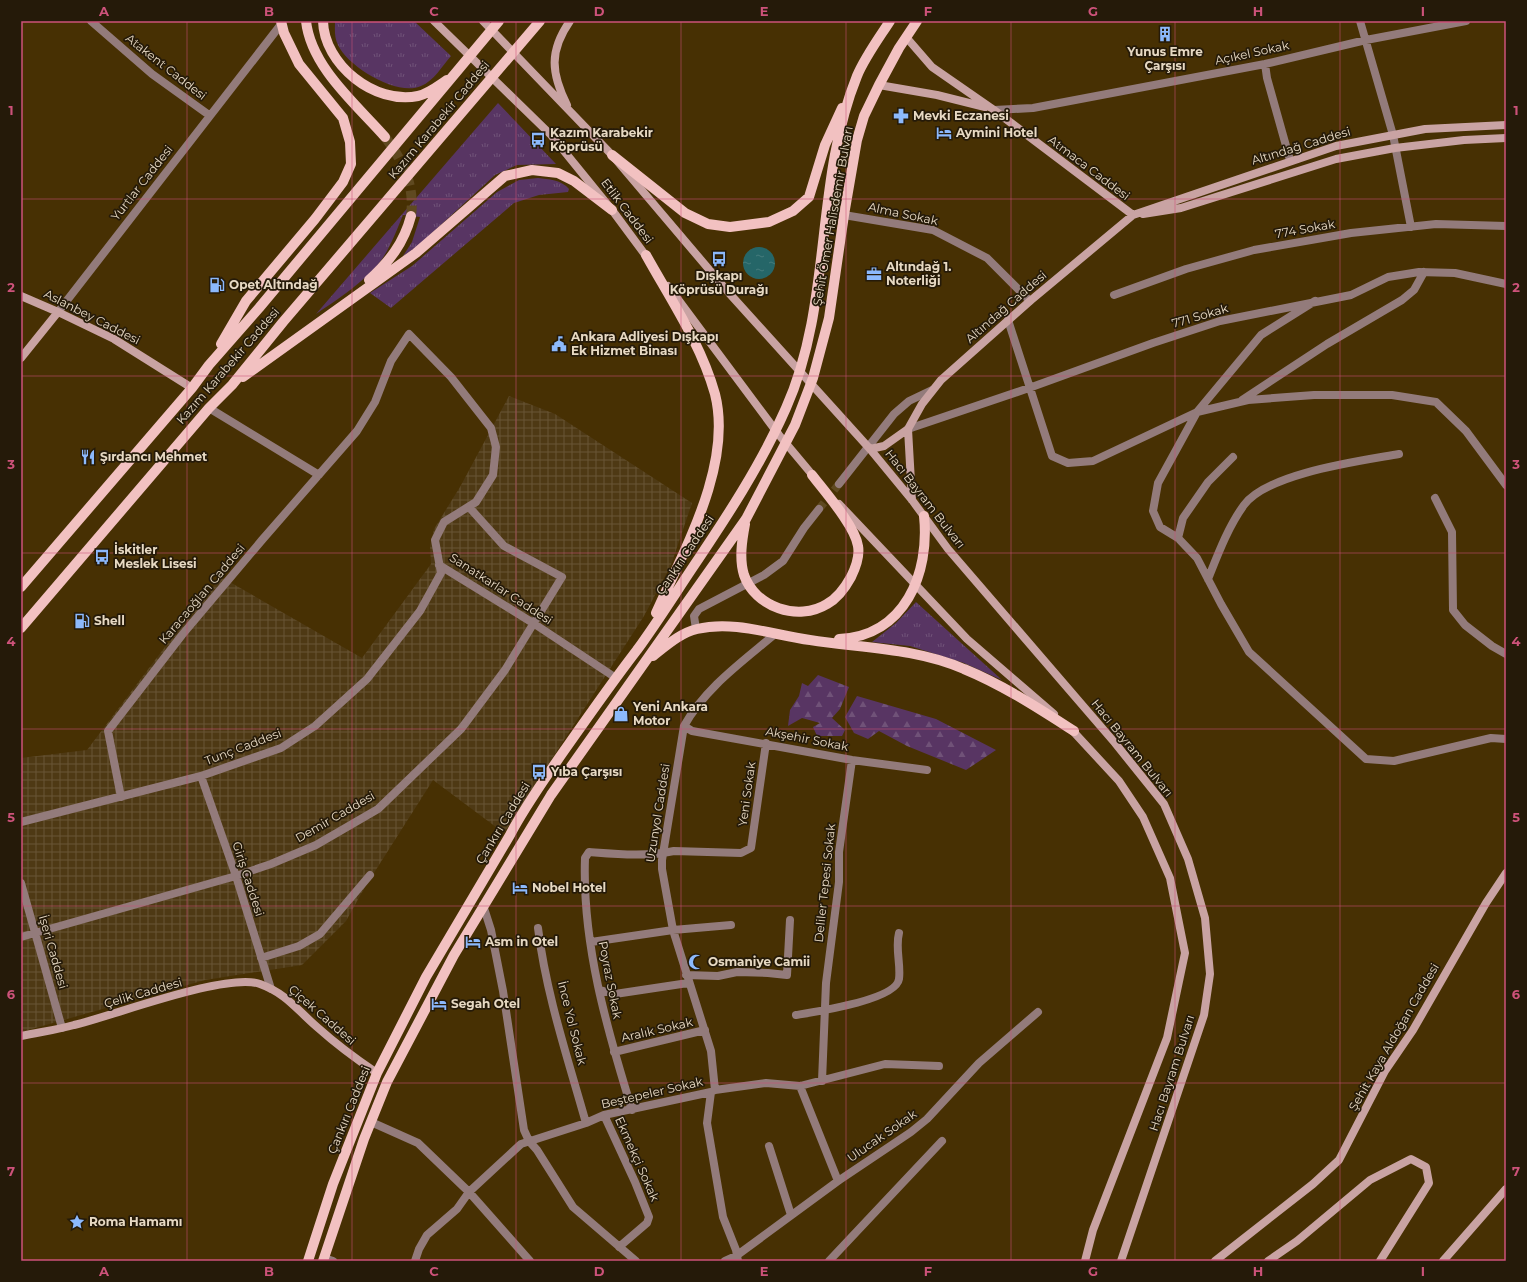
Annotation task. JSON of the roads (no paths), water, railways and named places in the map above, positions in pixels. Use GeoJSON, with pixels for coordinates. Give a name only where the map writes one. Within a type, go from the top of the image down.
{"type":"FeatureCollection","features":[{"type":"Feature","properties":{"kind":"main road"},"geometry":{"type":"LineString","coordinates":[[306,21],[311,44],[321,64],[385,137]]}},
{"type":"Feature","properties":{"kind":"main road"},"geometry":{"type":"LineString","coordinates":[[323,21],[325,41],[330,51],[357,79],[377,91],[397,97],[418,96],[456,75]]}},
{"type":"Feature","properties":{"kind":"main road","name":"Etlik Caddesi"},"geometry":{"type":"LineString","coordinates":[[434,21],[551,135],[612,210],[779,435]]}},
{"type":"Feature","properties":{"kind":"main road","name":"Etlik Caddesi"},"geometry":{"type":"LineString","coordinates":[[483,21],[612,155],[729,293],[805,377]]}},
{"type":"Feature","properties":{"kind":"main road","name":"Kazım Karabekir Caddesi"},"geometry":{"type":"LineString","coordinates":[[21,587],[192,388],[209,364],[259,308],[456,75],[499,21]]}},
{"type":"Feature","properties":{"kind":"main road","name":"Kazım Karabekir Caddesi"},"geometry":{"type":"LineString","coordinates":[[21,628],[210,408],[232,385],[283,322],[540,21]]}},
{"type":"Feature","properties":{"kind":"main road"},"geometry":{"type":"LineString","coordinates":[[570,21],[559,38],[554,55],[554,66],[560,90],[571,112]]}},
{"type":"Feature","properties":{"kind":"main road","name":"Şehit Ömer Halisdemir Bulvarı"},"geometry":{"type":"LineString","coordinates":[[787,407],[803,359],[814,308],[822,240],[838,146],[858,75],[890,21]]}},
{"type":"Feature","properties":{"kind":"main road","name":"Şehit Ömer Halisdemir Bulvarı"},"geometry":{"type":"LineString","coordinates":[[795,426],[813,378],[828,318],[857,140],[864,116],[879,85],[906,37],[917,21]]}},
{"type":"Feature","properties":{"kind":"main road"},"geometry":{"type":"LineString","coordinates":[[209,364],[246,301],[315,219],[343,182],[351,164],[350,142],[343,118],[299,64],[284,33],[282,22]]}},
{"type":"Feature","properties":{"kind":"main road","name":"Atmaca Caddesi"},"geometry":{"type":"LineString","coordinates":[[906,37],[932,68],[994,110],[1132,215]]}},
{"type":"Feature","properties":{"kind":"main road"},"geometry":{"type":"LineString","coordinates":[[612,155],[685,213],[708,224],[730,227],[769,222],[793,211],[809,197],[825,146],[858,75]]}},
{"type":"Feature","properties":{"kind":"main road","name":"Atmaca Caddesi"},"geometry":{"type":"LineString","coordinates":[[879,85],[938,95],[994,110]]}},
{"type":"Feature","properties":{"kind":"main road","name":"Altındağ Caddesi"},"geometry":{"type":"LineString","coordinates":[[870,449],[884,446],[908,429],[932,390],[948,373],[1030,301],[1132,215],[1290,160],[1336,146],[1393,135],[1462,126],[1506,125]]}},
{"type":"Feature","properties":{"kind":"main road","name":"Altındağ Caddesi"},"geometry":{"type":"LineString","coordinates":[[1132,215],[1168,212],[1318,164],[1396,148],[1464,140],[1506,138]]}},
{"type":"Feature","properties":{"kind":"main road"},"geometry":{"type":"LineString","coordinates":[[232,385],[416,253],[505,176],[532,170],[558,173],[574,181],[612,210]]}},
{"type":"Feature","properties":{"kind":"main road"},"geometry":{"type":"LineString","coordinates":[[334,312],[387,263],[402,240],[411,216]]}},
{"type":"Feature","properties":{"kind":"main road"},"geometry":{"type":"LineString","coordinates":[[644,640],[691,536],[709,491],[717,454],[718,423],[715,395],[696,343],[646,255]]}},
{"type":"Feature","properties":{"kind":"main road","name":"Aslanbey Caddesi"},"geometry":{"type":"LineString","coordinates":[[21,296],[114,339],[192,388]]}},
{"type":"Feature","properties":{"kind":"main road","name":"Yurtlar Caddesi"},"geometry":{"type":"LineString","coordinates":[[21,358],[58,312]]}},
{"type":"Feature","properties":{"kind":"main road","name":"Hacı Bayram Bulvarı"},"geometry":{"type":"LineString","coordinates":[[805,377],[870,449],[912,500],[948,549],[1115,743],[1164,804],[1188,859],[1205,918],[1210,974],[1204,1015],[1121,1261]]}},
{"type":"Feature","properties":{"kind":"main road","name":"Çankırı Caddesi"},"geometry":{"type":"LineString","coordinates":[[308,1261],[333,1184],[377,1073],[426,977],[521,814],[644,640],[722,524],[759,461],[787,407]]}},
{"type":"Feature","properties":{"kind":"main road","name":"Çankırı Caddesi"},"geometry":{"type":"LineString","coordinates":[[327,1260],[371,1122],[387,1082],[428,1003],[483,905],[551,795],[746,519],[795,426]]}},
{"type":"Feature","properties":{"kind":"main road"},"geometry":{"type":"LineString","coordinates":[[908,429],[912,500]]}},
{"type":"Feature","properties":{"kind":"main road","name":"Hacı Bayram Bulvarı"},"geometry":{"type":"LineString","coordinates":[[779,435],[812,475],[967,639],[1074,731],[1119,781],[1143,817],[1170,878],[1185,953],[1166,1038],[1093,1230],[1086,1261]]}},
{"type":"Feature","properties":{"kind":"main road"},"geometry":{"type":"LineString","coordinates":[[746,519],[742,540],[741,558],[744,575],[761,600],[771,606],[797,611],[814,609],[826,605],[838,596],[846,586],[859,558],[858,545],[854,532],[812,475]]}},
{"type":"Feature","properties":{"kind":"main road"},"geometry":{"type":"LineString","coordinates":[[809,640],[851,638],[867,634],[887,623],[900,611],[911,596],[924,554],[926,532],[924,516]]}},
{"type":"Feature","properties":{"kind":"main road"},"geometry":{"type":"LineString","coordinates":[[644,663],[674,639],[696,629],[724,626],[809,640],[896,651],[963,668],[1014,692],[1074,731]]}},
{"type":"Feature","properties":{"kind":"main road","name":"Şehit Kaya Aldoğan Caddesi"},"geometry":{"type":"LineString","coordinates":[[1215,1261],[1313,1184],[1339,1160],[1385,1071],[1412,1030],[1486,903],[1506,873]]}},
{"type":"Feature","properties":{"kind":"main road","name":"Çelik Caddesi"},"geometry":{"type":"LineString","coordinates":[[21,1036],[62,1028],[219,984],[249,981],[259,983],[271,989]]}},
{"type":"Feature","properties":{"kind":"main road","name":"Çiçek Caddesi"},"geometry":{"type":"LineString","coordinates":[[271,989],[286,997],[315,1026],[342,1049],[377,1073]]}},
{"type":"Feature","properties":{"kind":"main road"},"geometry":{"type":"LineString","coordinates":[[1268,1261],[1297,1241],[1370,1180],[1411,1159],[1426,1167],[1429,1183],[1380,1261]]}},
{"type":"Feature","properties":{"kind":"main road"},"geometry":{"type":"LineString","coordinates":[[1443,1261],[1506,1189]]}},
{"type":"Feature","properties":{"kind":"street","name":"Atakent Caddesi"},"geometry":{"type":"LineString","coordinates":[[90,21],[152,74],[210,115]]}},
{"type":"Feature","properties":{"kind":"street"},"geometry":{"type":"LineString","coordinates":[[1360,21],[1393,135],[1411,227]]}},
{"type":"Feature","properties":{"kind":"street","name":"Açıkel Sokak"},"geometry":{"type":"LineString","coordinates":[[994,110],[1033,108],[1265,64],[1366,40],[1466,21]]}},
{"type":"Feature","properties":{"kind":"street","name":"Yurtlar Caddesi"},"geometry":{"type":"LineString","coordinates":[[58,312],[282,22]]}},
{"type":"Feature","properties":{"kind":"street"},"geometry":{"type":"LineString","coordinates":[[1265,64],[1267,78],[1290,160]]}},
{"type":"Feature","properties":{"kind":"street","name":"Alma Sokak"},"geometry":{"type":"LineString","coordinates":[[844,215],[933,230],[987,258],[1030,301]]}},
{"type":"Feature","properties":{"kind":"street","name":"774 Sokak"},"geometry":{"type":"LineString","coordinates":[[1114,295],[1186,269],[1254,250],[1351,233],[1436,224],[1506,226]]}},
{"type":"Feature","properties":{"kind":"street"},"geometry":{"type":"LineString","coordinates":[[1238,403],[1327,344],[1402,300],[1414,290],[1424,272]]}},
{"type":"Feature","properties":{"kind":"street","name":"771 Sokak"},"geometry":{"type":"LineString","coordinates":[[908,429],[1029,388],[1153,342],[1220,321],[1351,295],[1388,277],[1424,272],[1455,273],[1506,284]]}},
{"type":"Feature","properties":{"kind":"street"},"geometry":{"type":"LineString","coordinates":[[1315,301],[1261,335],[1197,412],[1158,483],[1153,511],[1160,527],[1178,538],[1197,558],[1249,652],[1366,759],[1394,761],[1491,738],[1506,739]]}},
{"type":"Feature","properties":{"kind":"street"},"geometry":{"type":"LineString","coordinates":[[1008,320],[1052,456],[1068,463],[1094,461],[1197,412],[1238,403],[1314,395],[1392,395],[1436,402],[1466,431],[1506,485]]}},
{"type":"Feature","properties":{"kind":"street","name":"Sanatkarlar Caddesi"},"geometry":{"type":"LineString","coordinates":[[319,475],[357,431],[367,416],[375,402],[391,360],[409,334],[451,377],[490,428],[496,447],[493,475],[476,502],[444,522],[435,540],[439,565],[533,623],[616,678]]}},
{"type":"Feature","properties":{"kind":"street"},"geometry":{"type":"LineString","coordinates":[[839,484],[886,423],[909,401],[932,390]]}},
{"type":"Feature","properties":{"kind":"street"},"geometry":{"type":"LineString","coordinates":[[210,408],[319,475]]}},
{"type":"Feature","properties":{"kind":"street"},"geometry":{"type":"LineString","coordinates":[[1208,579],[1223,541],[1245,504],[1261,490],[1295,476],[1332,466],[1399,454]]}},
{"type":"Feature","properties":{"kind":"street"},"geometry":{"type":"LineString","coordinates":[[1178,538],[1183,518],[1208,482],[1233,457]]}},
{"type":"Feature","properties":{"kind":"street","name":"Karacaoğlan Caddesi"},"geometry":{"type":"LineString","coordinates":[[121,796],[108,731],[182,635],[319,475]]}},
{"type":"Feature","properties":{"kind":"street"},"geometry":{"type":"LineString","coordinates":[[1435,498],[1452,532],[1453,610],[1465,626],[1492,646],[1506,654]]}},
{"type":"Feature","properties":{"kind":"street","name":"Demir Caddesi"},"geometry":{"type":"LineString","coordinates":[[21,937],[236,876],[271,864],[316,845],[378,809],[461,729],[505,670],[562,577],[504,546],[469,507]]}},
{"type":"Feature","properties":{"kind":"street"},"geometry":{"type":"LineString","coordinates":[[696,629],[694,616],[699,609],[764,575],[783,561],[819,509]]}},
{"type":"Feature","properties":{"kind":"street","name":"Tunç Caddesi"},"geometry":{"type":"LineString","coordinates":[[21,822],[201,776],[281,748],[316,726],[366,679],[420,611],[441,574],[439,565]]}},
{"type":"Feature","properties":{"kind":"street","name":"Uzunyol Caddesi"},"geometry":{"type":"LineString","coordinates":[[737,1259],[736,1250],[722,1217],[708,1123],[713,1091],[712,1056],[673,930],[662,869],[684,726],[694,708],[719,681],[775,634]]}},
{"type":"Feature","properties":{"kind":"street","name":"Akşehir Sokak"},"geometry":{"type":"LineString","coordinates":[[684,726],[692,731],[852,760],[927,770]]}},
{"type":"Feature","properties":{"kind":"street","name":"Yeni Sokak"},"geometry":{"type":"LineString","coordinates":[[664,853],[674,851],[741,853],[751,848],[766,744]]}},
{"type":"Feature","properties":{"kind":"street","name":"Deliler Tepesi Sokak"},"geometry":{"type":"LineString","coordinates":[[822,1080],[826,983],[840,870],[839,852],[852,760]]}},
{"type":"Feature","properties":{"kind":"street","name":"Giriş Caddesi"},"geometry":{"type":"LineString","coordinates":[[201,776],[236,876],[271,989]]}},
{"type":"Feature","properties":{"kind":"street","name":"Poyraz Sokak"},"geometry":{"type":"LineString","coordinates":[[632,1110],[604,1015],[586,907],[585,858],[589,852],[622,854],[664,853]]}},
{"type":"Feature","properties":{"kind":"street"},"geometry":{"type":"LineString","coordinates":[[261,958],[299,946],[320,934],[370,875]]}},
{"type":"Feature","properties":{"kind":"street","name":"İşeri Caddesi"},"geometry":{"type":"LineString","coordinates":[[21,883],[62,1028]]}},
{"type":"Feature","properties":{"kind":"street"},"geometry":{"type":"LineString","coordinates":[[483,905],[491,930],[503,991],[524,1130],[529,1141],[537,1150],[573,1207],[636,1261]]}},
{"type":"Feature","properties":{"kind":"street"},"geometry":{"type":"LineString","coordinates":[[600,990],[615,994],[687,979],[745,972],[787,975],[790,920]]}},
{"type":"Feature","properties":{"kind":"street"},"geometry":{"type":"LineString","coordinates":[[591,942],[673,930],[731,925]]}},
{"type":"Feature","properties":{"kind":"street","name":"İnce Yol Sokak"},"geometry":{"type":"LineString","coordinates":[[538,928],[540,947],[561,1033],[586,1123]]}},
{"type":"Feature","properties":{"kind":"street"},"geometry":{"type":"LineString","coordinates":[[796,1015],[825,1010],[870,999],[893,989],[899,981],[899,933]]}},
{"type":"Feature","properties":{"kind":"street","name":"Ulucak Sokak"},"geometry":{"type":"LineString","coordinates":[[725,1261],[737,1259],[838,1181],[927,1120],[979,1063],[1038,1012]]}},
{"type":"Feature","properties":{"kind":"street","name":"Aralık Sokak"},"geometry":{"type":"LineString","coordinates":[[614,1052],[705,1030]]}},
{"type":"Feature","properties":{"kind":"street","name":"Beştepeler Sokak"},"geometry":{"type":"LineString","coordinates":[[415,1261],[422,1241],[457,1209],[468,1192],[521,1144],[529,1141],[586,1123],[604,1115],[713,1091],[766,1083],[800,1086],[885,1064],[939,1066]]}},
{"type":"Feature","properties":{"kind":"street"},"geometry":{"type":"LineString","coordinates":[[800,1086],[838,1181]]}},
{"type":"Feature","properties":{"kind":"street","name":"Ekmekçi Sokak"},"geometry":{"type":"LineString","coordinates":[[604,1115],[635,1182],[648,1217],[647,1223],[619,1247]]}},
{"type":"Feature","properties":{"kind":"street"},"geometry":{"type":"LineString","coordinates":[[371,1122],[418,1143],[468,1192],[530,1261]]}},
{"type":"Feature","properties":{"kind":"street"},"geometry":{"type":"LineString","coordinates":[[829,1261],[942,1141]]}},
{"type":"Feature","properties":{"kind":"street"},"geometry":{"type":"LineString","coordinates":[[769,1146],[791,1216]]}},
{"type":"Feature","properties":{"kind":"water"},"geometry":{"type":"Polygon","coordinates":[[[756,247],[762,247],[772,254],[775,263],[774,269],[768,276],[762,279],[756,279],[746,272],[743,266],[743,260],[750,250],[756,247]]]}},
{"type":"Feature","properties":{"kind":"tunnel"},"geometry":{"type":"LineString","coordinates":[[385,137],[397,155],[406,174],[411,194],[411,216]]}},
{"type":"Feature","properties":{"kind":"tunnel"},"geometry":{"type":"LineString","coordinates":[[819,509],[839,484]]}},
{"type":"Feature","properties":{"kind":"place","name":"Yunus Emre Çarşısı"},"geometry":{"type":"Point","coordinates":[1165,34]}},
{"type":"Feature","properties":{"kind":"place","name":"Mevki Eczanesi"},"geometry":{"type":"Point","coordinates":[901,116]}},
{"type":"Feature","properties":{"kind":"place","name":"Aymini Hotel"},"geometry":{"type":"Point","coordinates":[944,133]}},
{"type":"Feature","properties":{"kind":"place","name":"Kazım Karabekir Köprüsü"},"geometry":{"type":"Point","coordinates":[538,140]}},
{"type":"Feature","properties":{"kind":"place","name":"Dışkapı Köprüsü Durağı"},"geometry":{"type":"Point","coordinates":[719,259]}},
{"type":"Feature","properties":{"kind":"place","name":"Altındağ 1. Noterliği"},"geometry":{"type":"Point","coordinates":[874,274]}},
{"type":"Feature","properties":{"kind":"place","name":"Opet Altındağ"},"geometry":{"type":"Point","coordinates":[217,285]}},
{"type":"Feature","properties":{"kind":"place","name":"Ankara Adliyesi Dışkapı Ek Hizmet Binası"},"geometry":{"type":"Point","coordinates":[559,344]}},
{"type":"Feature","properties":{"kind":"place","name":"Şırdancı Mehmet"},"geometry":{"type":"Point","coordinates":[88,457]}},
{"type":"Feature","properties":{"kind":"place","name":"İskitler Meslek Lisesi"},"geometry":{"type":"Point","coordinates":[102,557]}},
{"type":"Feature","properties":{"kind":"place","name":"Shell"},"geometry":{"type":"Point","coordinates":[82,621]}},
{"type":"Feature","properties":{"kind":"place","name":"Yeni Ankara Motor"},"geometry":{"type":"Point","coordinates":[621,714]}},
{"type":"Feature","properties":{"kind":"place","name":"Yıba Çarşısı"},"geometry":{"type":"Point","coordinates":[539,772]}},
{"type":"Feature","properties":{"kind":"place","name":"Nobel Hotel"},"geometry":{"type":"Point","coordinates":[520,888]}},
{"type":"Feature","properties":{"kind":"place","name":"Asm in Otel"},"geometry":{"type":"Point","coordinates":[473,942]}},
{"type":"Feature","properties":{"kind":"place","name":"Osmaniye Camii"},"geometry":{"type":"Point","coordinates":[696,962]}},
{"type":"Feature","properties":{"kind":"place","name":"Segah Otel"},"geometry":{"type":"Point","coordinates":[439,1004]}},
{"type":"Feature","properties":{"kind":"place","name":"Roma Hamamı"},"geometry":{"type":"Point","coordinates":[77,1222]}}]}
